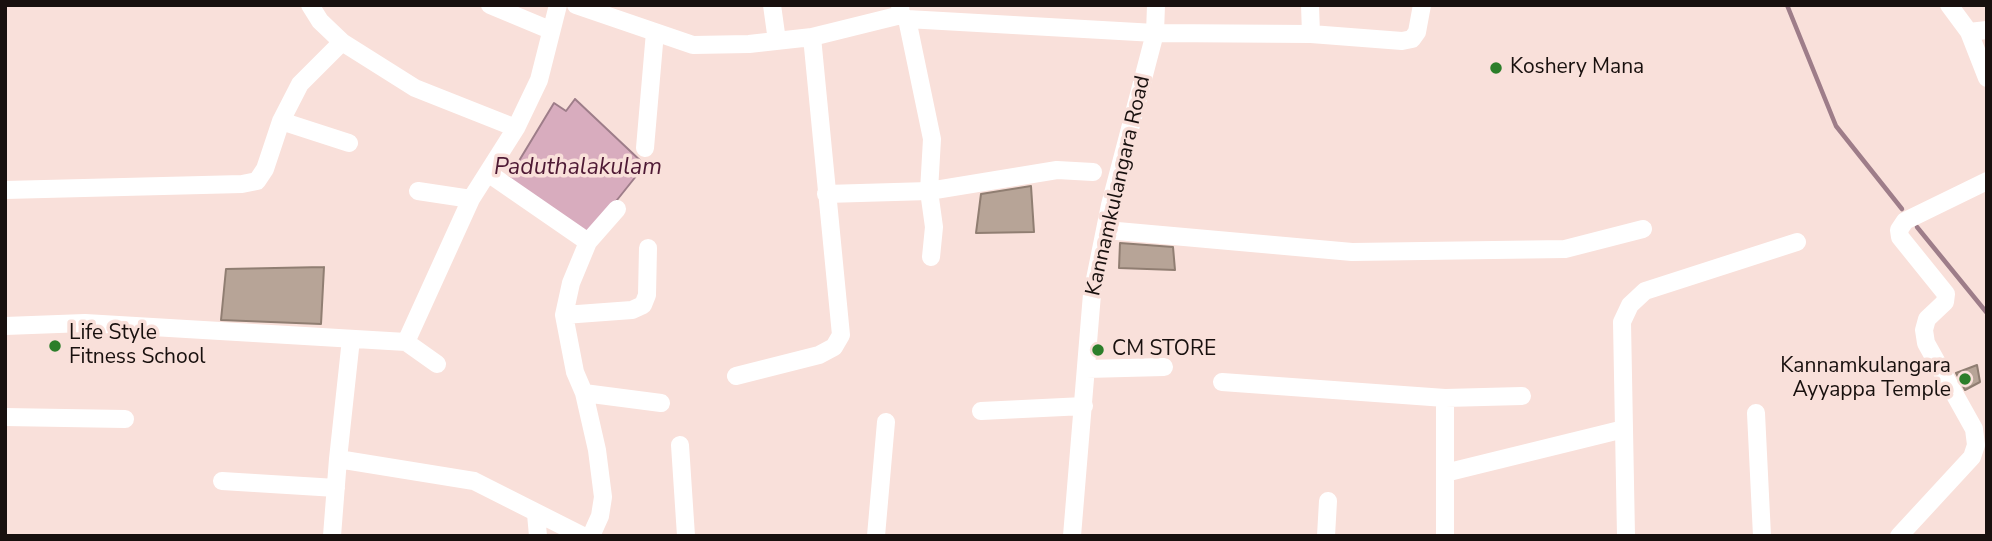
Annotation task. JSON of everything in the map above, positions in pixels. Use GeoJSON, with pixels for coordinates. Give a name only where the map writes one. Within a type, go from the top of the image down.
{"type":"FeatureCollection","features":[{"type":"Feature","properties":{"kind":"street"},"geometry":{"type":"LineString","coordinates":[[310,5],[320,21],[342,42],[415,88],[516,128]]}},
{"type":"Feature","properties":{"kind":"street"},"geometry":{"type":"LineString","coordinates":[[490,5],[550,30]]}},
{"type":"Feature","properties":{"kind":"street"},"geometry":{"type":"LineString","coordinates":[[406,342],[471,199],[516,128],[539,80],[558,5]]}},
{"type":"Feature","properties":{"kind":"street"},"geometry":{"type":"LineString","coordinates":[[576,5],[693,46],[812,37],[903,13],[1155,33],[1311,34],[1412,39],[1417,32],[1422,5]]}},
{"type":"Feature","properties":{"kind":"street"},"geometry":{"type":"LineString","coordinates":[[772,5],[777,41]]}},
{"type":"Feature","properties":{"kind":"street","name":"Kannamkulangara Road"},"geometry":{"type":"LineString","coordinates":[[1072,536],[1092,294],[1155,33],[1156,5]]}},
{"type":"Feature","properties":{"kind":"street"},"geometry":{"type":"LineString","coordinates":[[1310,5],[1311,34]]}},
{"type":"Feature","properties":{"kind":"street"},"geometry":{"type":"LineString","coordinates":[[1949,5],[1978,31],[1987,78]]}},
{"type":"Feature","properties":{"kind":"street"},"geometry":{"type":"LineString","coordinates":[[903,13],[932,139],[929,191],[934,228],[931,257]]}},
{"type":"Feature","properties":{"kind":"street"},"geometry":{"type":"LineString","coordinates":[[645,148],[655,32]]}},
{"type":"Feature","properties":{"kind":"street"},"geometry":{"type":"LineString","coordinates":[[736,376],[819,355],[834,347],[841,335],[812,37]]}},
{"type":"Feature","properties":{"kind":"street"},"geometry":{"type":"LineString","coordinates":[[5,190],[242,184],[257,181],[281,121],[300,84],[342,42]]}},
{"type":"Feature","properties":{"kind":"street"},"geometry":{"type":"LineString","coordinates":[[281,121],[349,143]]}},
{"type":"Feature","properties":{"kind":"street"},"geometry":{"type":"LineString","coordinates":[[826,194],[929,191],[1057,170],[1093,172]]}},
{"type":"Feature","properties":{"kind":"street"},"geometry":{"type":"LineString","coordinates":[[488,173],[588,242]]}},
{"type":"Feature","properties":{"kind":"street"},"geometry":{"type":"LineString","coordinates":[[1899,536],[1972,457],[1976,444],[1974,429],[1926,343],[1924,330],[1927,320],[1945,302],[1945,294],[1900,237],[1899,230],[1905,221],[1987,181]]}},
{"type":"Feature","properties":{"kind":"street"},"geometry":{"type":"LineString","coordinates":[[418,191],[471,199]]}},
{"type":"Feature","properties":{"kind":"street"},"geometry":{"type":"LineString","coordinates":[[591,536],[600,516],[603,497],[597,450],[584,393],[575,372],[564,315],[571,283],[588,242],[617,209]]}},
{"type":"Feature","properties":{"kind":"street"},"geometry":{"type":"LineString","coordinates":[[1106,230],[1374,252],[1565,249],[1643,229]]}},
{"type":"Feature","properties":{"kind":"street"},"geometry":{"type":"LineString","coordinates":[[1626,536],[1622,322],[1630,305],[1645,291],[1797,242]]}},
{"type":"Feature","properties":{"kind":"street"},"geometry":{"type":"LineString","coordinates":[[564,315],[632,310],[643,304],[647,295],[648,248]]}},
{"type":"Feature","properties":{"kind":"street"},"geometry":{"type":"LineString","coordinates":[[5,326],[85,323],[406,342],[438,363]]}},
{"type":"Feature","properties":{"kind":"street"},"geometry":{"type":"LineString","coordinates":[[332,536],[351,339]]}},
{"type":"Feature","properties":{"kind":"street"},"geometry":{"type":"LineString","coordinates":[[1086,369],[1164,366]]}},
{"type":"Feature","properties":{"kind":"street"},"geometry":{"type":"LineString","coordinates":[[1222,382],[1445,398],[1522,396]]}},
{"type":"Feature","properties":{"kind":"street"},"geometry":{"type":"LineString","coordinates":[[584,393],[661,403]]}},
{"type":"Feature","properties":{"kind":"street"},"geometry":{"type":"LineString","coordinates":[[1445,398],[1445,536]]}},
{"type":"Feature","properties":{"kind":"street"},"geometry":{"type":"LineString","coordinates":[[981,411],[1084,406]]}},
{"type":"Feature","properties":{"kind":"street"},"geometry":{"type":"LineString","coordinates":[[1756,413],[1762,536]]}},
{"type":"Feature","properties":{"kind":"street"},"geometry":{"type":"LineString","coordinates":[[5,417],[125,419]]}},
{"type":"Feature","properties":{"kind":"street"},"geometry":{"type":"LineString","coordinates":[[876,536],[886,422]]}},
{"type":"Feature","properties":{"kind":"street"},"geometry":{"type":"LineString","coordinates":[[1445,474],[1624,429]]}},
{"type":"Feature","properties":{"kind":"street"},"geometry":{"type":"LineString","coordinates":[[680,445],[686,536]]}},
{"type":"Feature","properties":{"kind":"street"},"geometry":{"type":"LineString","coordinates":[[338,459],[474,481],[583,536]]}},
{"type":"Feature","properties":{"kind":"street"},"geometry":{"type":"LineString","coordinates":[[222,481],[335,488]]}},
{"type":"Feature","properties":{"kind":"street"},"geometry":{"type":"LineString","coordinates":[[1326,536],[1328,501]]}},
{"type":"Feature","properties":{"kind":"street"},"geometry":{"type":"LineString","coordinates":[[536,514],[538,536]]}},
{"type":"Feature","properties":{"kind":"water","name":"Paduthalakulam"},"geometry":{"type":"Polygon","coordinates":[[[575,99],[645,165],[589,235],[508,179],[554,103],[566,111],[575,99]]]}},
{"type":"Feature","properties":{"kind":"building"},"geometry":{"type":"Polygon","coordinates":[[[1031,186],[1034,232],[976,233],[981,194],[1031,186]]]}},
{"type":"Feature","properties":{"kind":"building"},"geometry":{"type":"Polygon","coordinates":[[[1120,243],[1173,247],[1175,270],[1119,268],[1120,243]]]}},
{"type":"Feature","properties":{"kind":"building"},"geometry":{"type":"Polygon","coordinates":[[[324,267],[321,324],[221,320],[226,269],[324,267]]]}},
{"type":"Feature","properties":{"kind":"building","name":"Kannamkulangara Ayyappa Temple"},"geometry":{"type":"Polygon","coordinates":[[[1977,365],[1980,382],[1965,390],[1956,373],[1977,365]]]}},
{"type":"Feature","properties":{"kind":"waterway"},"geometry":{"type":"LineString","coordinates":[[1787,5],[1836,126],[1902,209]]}},
{"type":"Feature","properties":{"kind":"waterway"},"geometry":{"type":"LineString","coordinates":[[1917,227],[1987,313]]}},
{"type":"Feature","properties":{"kind":"place","name":"Koshery Mana"},"geometry":{"type":"Point","coordinates":[1496,68]}},
{"type":"Feature","properties":{"kind":"place","name":"Life Style Fitness School"},"geometry":{"type":"Point","coordinates":[55,346]}},
{"type":"Feature","properties":{"kind":"place","name":"CM STORE"},"geometry":{"type":"Point","coordinates":[1098,350]}},
{"type":"Feature","properties":{"kind":"place","name":"Kannamkulangara Ayyappa Temple"},"geometry":{"type":"Point","coordinates":[1965,379]}}]}
